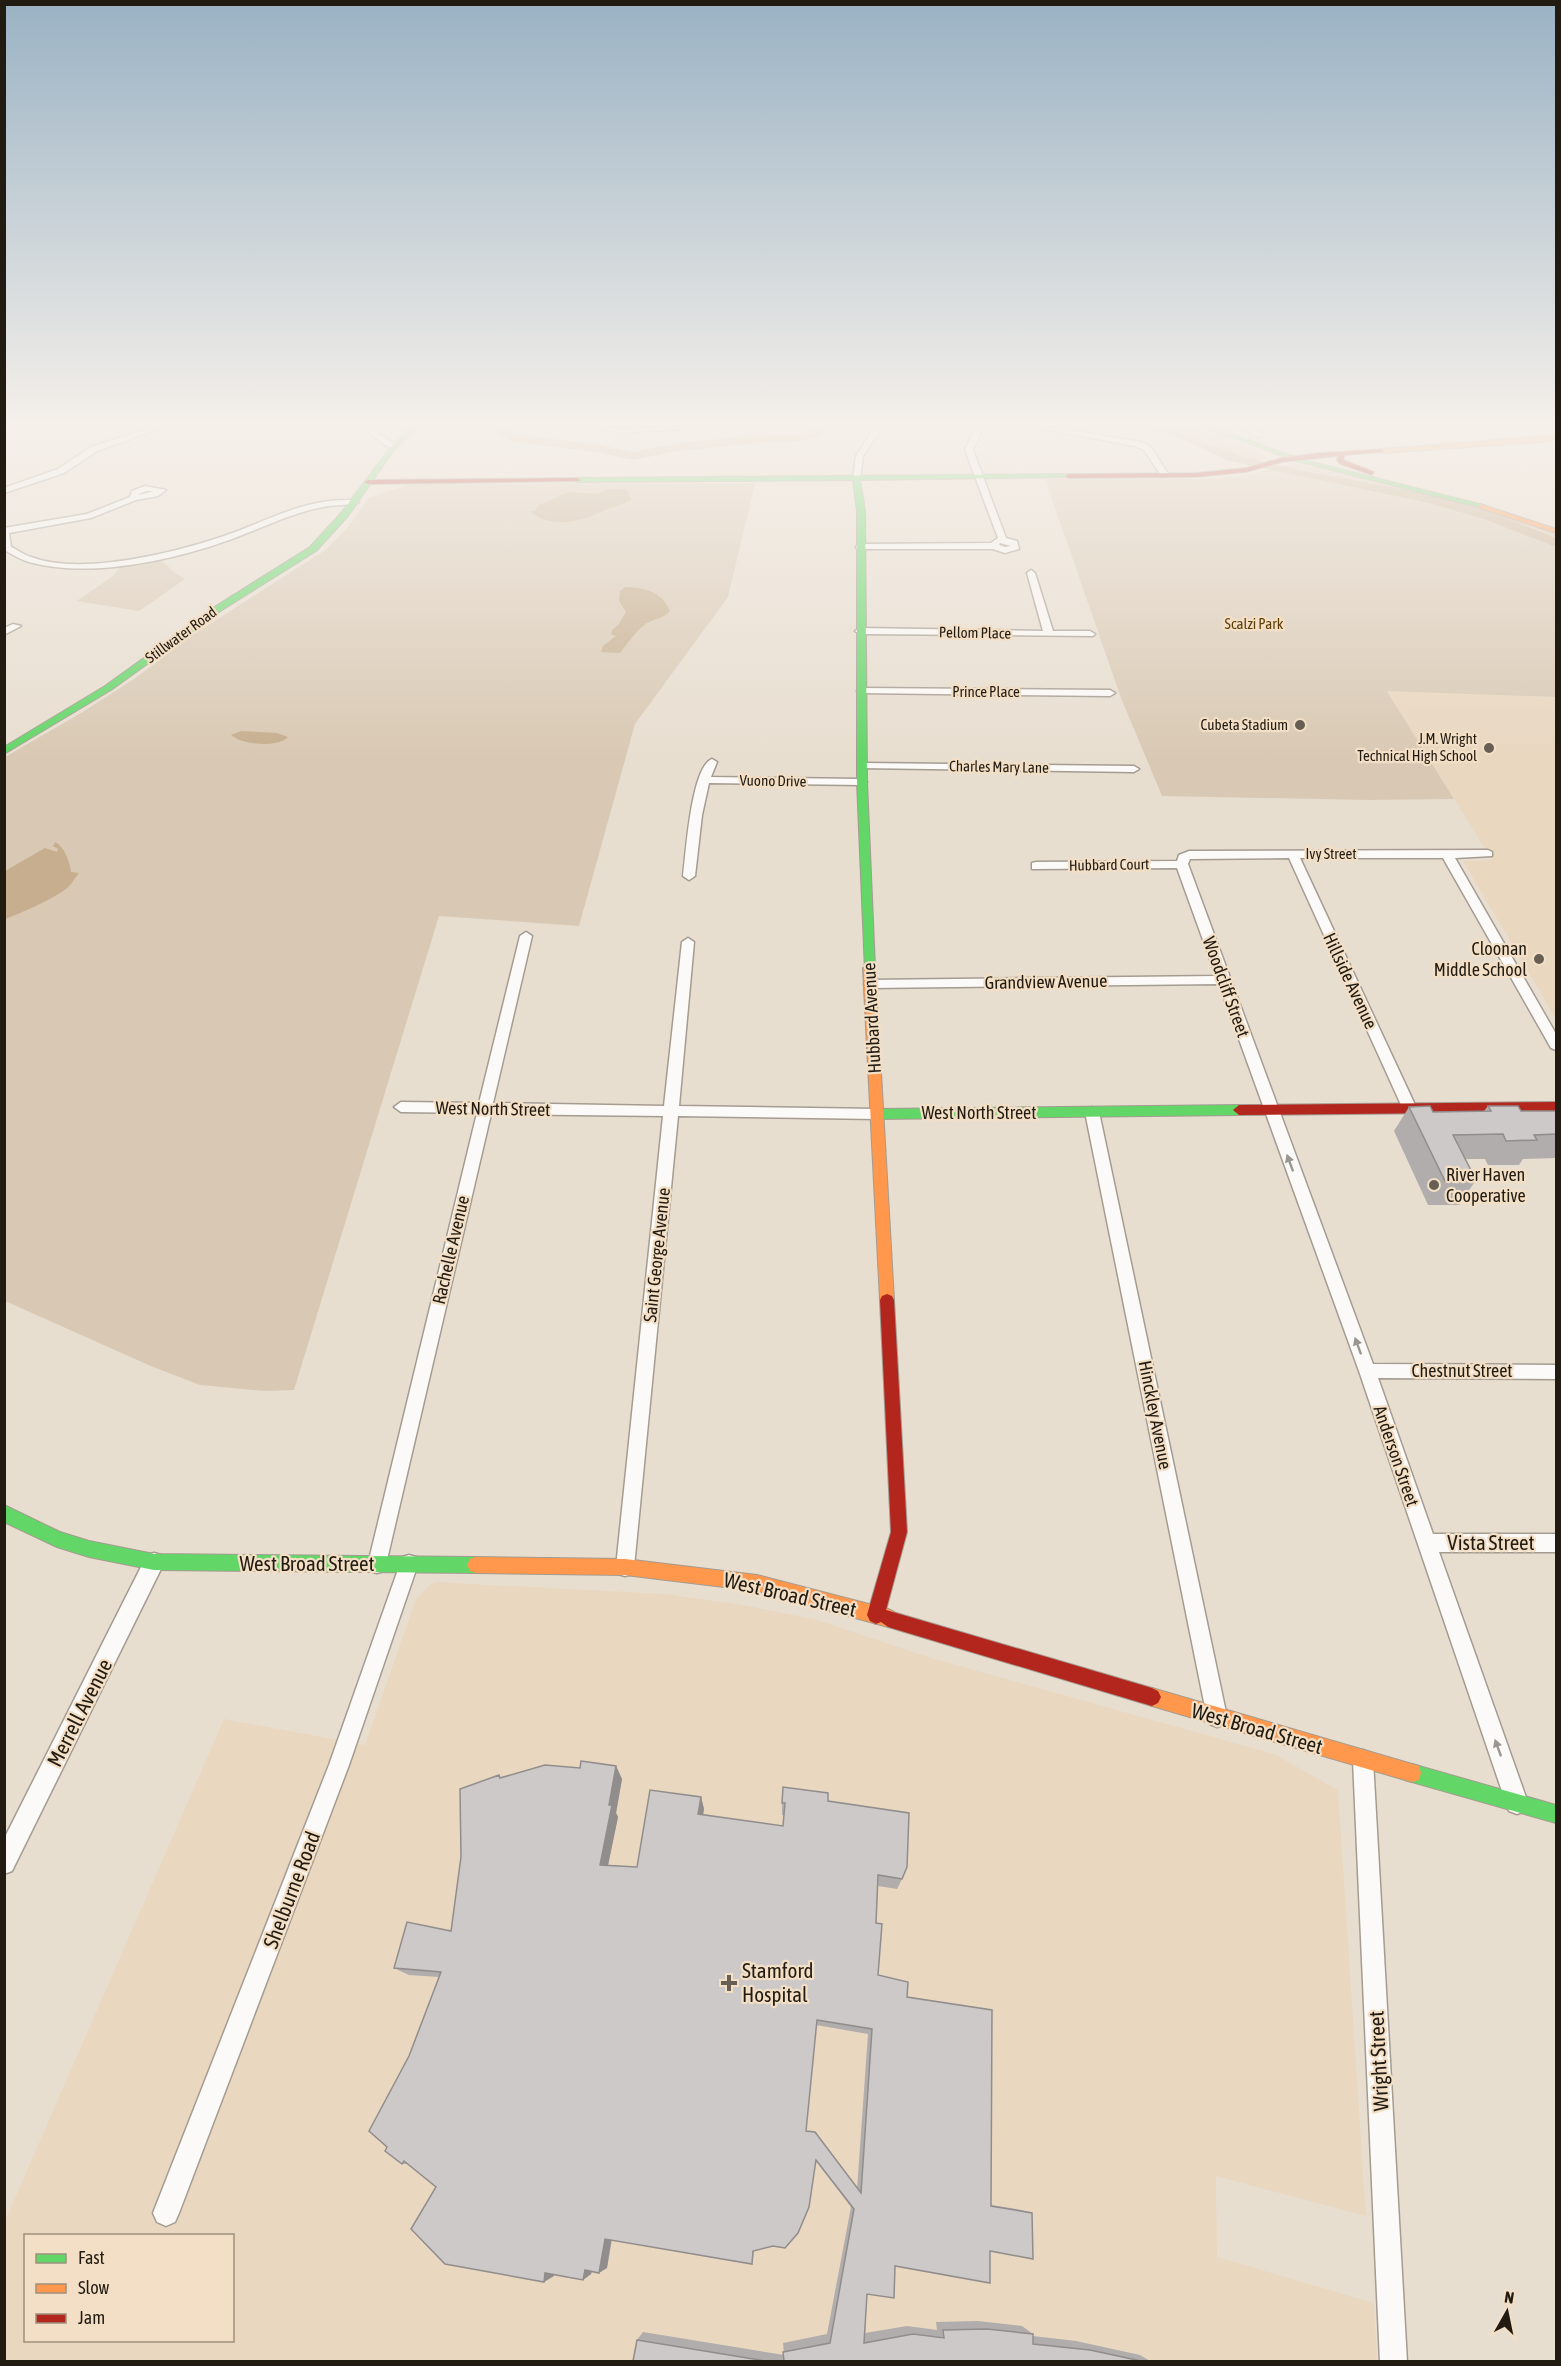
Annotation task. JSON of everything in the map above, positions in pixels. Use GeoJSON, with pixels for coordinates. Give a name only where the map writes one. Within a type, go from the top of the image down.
{"type":"FeatureCollection","features":[{"type":"Feature","properties":{"kind":"main road","name":"Stillwater Road"},"geometry":{"type":"LineString","coordinates":[[4,751],[108,688],[239,594],[314,549],[327,536]]}},
{"type":"Feature","properties":{"kind":"main road","name":"Hubbard Avenue"},"geometry":{"type":"LineString","coordinates":[[860,536],[862,782],[870,984],[899,1532],[876,1615]]}},
{"type":"Feature","properties":{"kind":"main road","name":"West North Street"},"geometry":{"type":"LineString","coordinates":[[877,1114],[1557,1107]]}},
{"type":"Feature","properties":{"kind":"main road","name":"West Broad Street"},"geometry":{"type":"LineString","coordinates":[[4,1513],[57,1539],[89,1550],[154,1562],[625,1567],[757,1583],[876,1615],[1363,1760],[1557,1814]]}},
{"type":"Feature","properties":{"kind":"street"},"geometry":{"type":"LineString","coordinates":[[6,548],[30,560],[62,565],[101,566],[146,560],[231,536]]}},
{"type":"Feature","properties":{"kind":"street"},"geometry":{"type":"LineString","coordinates":[[860,547],[994,546],[1005,550],[1016,547],[1012,542],[1003,540],[995,542],[994,546]]}},
{"type":"Feature","properties":{"kind":"street"},"geometry":{"type":"LineString","coordinates":[[1031,573],[1048,634]]}},
{"type":"Feature","properties":{"kind":"street"},"geometry":{"type":"LineString","coordinates":[[4,632],[16,626]]}},
{"type":"Feature","properties":{"kind":"street","name":"Pellom Place"},"geometry":{"type":"LineString","coordinates":[[860,631],[1090,634]]}},
{"type":"Feature","properties":{"kind":"street","name":"Prince Place"},"geometry":{"type":"LineString","coordinates":[[862,691],[1110,693]]}},
{"type":"Feature","properties":{"kind":"street"},"geometry":{"type":"LineString","coordinates":[[689,876],[696,815],[704,780],[712,762]]}},
{"type":"Feature","properties":{"kind":"street","name":"Charles Mary Lane"},"geometry":{"type":"LineString","coordinates":[[863,765],[1134,769]]}},
{"type":"Feature","properties":{"kind":"street","name":"Vuono Drive"},"geometry":{"type":"LineString","coordinates":[[704,780],[862,782]]}},
{"type":"Feature","properties":{"kind":"street"},"geometry":{"type":"LineString","coordinates":[[1447,854],[1557,1045]]}},
{"type":"Feature","properties":{"kind":"street","name":"Ivy Street"},"geometry":{"type":"LineString","coordinates":[[1182,864],[1183,857],[1189,855],[1488,854]]}},
{"type":"Feature","properties":{"kind":"street","name":"Hillside Avenue"},"geometry":{"type":"LineString","coordinates":[[1293,855],[1409,1107]]}},
{"type":"Feature","properties":{"kind":"street","name":"Hubbard Court"},"geometry":{"type":"LineString","coordinates":[[1036,866],[1182,864]]}},
{"type":"Feature","properties":{"kind":"street","name":"Woodcliff Street"},"geometry":{"type":"LineString","coordinates":[[1182,864],[1270,1110]]}},
{"type":"Feature","properties":{"kind":"street","name":"Rachelle Avenue"},"geometry":{"type":"LineString","coordinates":[[377,1564],[525,936]]}},
{"type":"Feature","properties":{"kind":"street","name":"Saint George Avenue"},"geometry":{"type":"LineString","coordinates":[[625,1567],[688,942]]}},
{"type":"Feature","properties":{"kind":"street","name":"Grandview Avenue"},"geometry":{"type":"LineString","coordinates":[[870,984],[1223,980]]}},
{"type":"Feature","properties":{"kind":"street","name":"West North Street"},"geometry":{"type":"LineString","coordinates":[[401,1107],[877,1114]]}},
{"type":"Feature","properties":{"kind":"street","name":"Anderson Street"},"geometry":{"type":"LineString","coordinates":[[1270,1110],[1367,1371],[1517,1803]]}},
{"type":"Feature","properties":{"kind":"street","name":"Hinckley Avenue"},"geometry":{"type":"LineString","coordinates":[[1092,1112],[1217,1717]]}},
{"type":"Feature","properties":{"kind":"street","name":"Chestnut Street"},"geometry":{"type":"LineString","coordinates":[[1367,1371],[1557,1372]]}},
{"type":"Feature","properties":{"kind":"street","name":"Vista Street"},"geometry":{"type":"LineString","coordinates":[[1425,1543],[1557,1543]]}},
{"type":"Feature","properties":{"kind":"street","name":"Merrell Avenue"},"geometry":{"type":"LineString","coordinates":[[6,1857],[103,1668],[154,1562]]}},
{"type":"Feature","properties":{"kind":"street","name":"Shelburne Road"},"geometry":{"type":"LineString","coordinates":[[166,2213],[262,1970],[339,1764],[409,1564]]}},
{"type":"Feature","properties":{"kind":"street","name":"Wright Street"},"geometry":{"type":"LineString","coordinates":[[1363,1760],[1394,2361]]}},
{"type":"Feature","properties":{"kind":"shaded area"},"geometry":{"type":"Polygon","coordinates":[[[625,587],[639,588],[658,595],[670,611],[665,616],[643,626],[620,653],[601,652],[603,646],[616,636],[611,634],[612,630],[619,624],[626,612],[619,601],[620,591],[625,587]]]}},
{"type":"Feature","properties":{"kind":"shaded area","name":"J.M. Wright Technical High School"},"geometry":{"type":"Polygon","coordinates":[[[1387,690],[1556,697],[1556,1019],[1463,861],[1492,860],[1387,690]]]}},
{"type":"Feature","properties":{"kind":"shaded area"},"geometry":{"type":"Polygon","coordinates":[[[241,731],[277,733],[288,737],[276,743],[260,744],[243,741],[231,735],[241,731]]]}},
{"type":"Feature","properties":{"kind":"shaded area"},"geometry":{"type":"Polygon","coordinates":[[[55,842],[66,855],[71,872],[79,873],[70,885],[58,894],[5,919],[5,871],[45,848],[57,852],[58,849],[53,846],[55,842]]]}},
{"type":"Feature","properties":{"kind":"shaded area","name":"Stamford Hospital"},"geometry":{"type":"Polygon","coordinates":[[[435,1582],[666,1594],[743,1605],[817,1620],[931,1658],[1274,1754],[1338,1790],[1366,2216],[1216,2176],[1217,2257],[1374,2303],[1377,2361],[5,2361],[4,2223],[224,1719],[365,1745],[415,1602],[424,1590],[435,1582]]]}},
{"type":"Feature","properties":{"kind":"green space"},"geometry":{"type":"Polygon","coordinates":[[[339,536],[742,536],[728,597],[635,724],[579,926],[439,916],[294,1390],[265,1391],[200,1385],[153,1367],[5,1301],[5,757],[137,677],[191,636],[324,551],[339,536]]]}},
{"type":"Feature","properties":{"kind":"green space","name":"Scalzi Park"},"geometry":{"type":"Polygon","coordinates":[[[1065,536],[1556,536],[1556,697],[1387,691],[1454,799],[1369,800],[1162,796],[1121,698],[1065,536]]]}},
{"type":"Feature","properties":{"kind":"green space"},"geometry":{"type":"Polygon","coordinates":[[[160,559],[185,579],[139,611],[77,601],[113,576],[120,566],[160,559]]]}},
{"type":"Feature","properties":{"kind":"building"},"geometry":{"type":"Polygon","coordinates":[[[1430,1106],[1433,1112],[1491,1111],[1488,1106],[1518,1106],[1521,1111],[1557,1111],[1557,1134],[1534,1135],[1537,1140],[1506,1141],[1503,1134],[1453,1135],[1476,1180],[1445,1181],[1409,1107],[1430,1106]]]}},
{"type":"Feature","properties":{"kind":"building","name":"Stamford Hospital"},"geometry":{"type":"Polygon","coordinates":[[[581,1761],[616,1766],[609,1805],[612,1805],[600,1865],[637,1867],[650,1790],[701,1797],[698,1814],[783,1826],[785,1803],[782,1803],[783,1787],[828,1793],[828,1801],[909,1813],[907,1867],[902,1879],[878,1875],[876,1923],[882,1924],[878,1975],[908,1982],[907,1997],[992,2010],[991,2206],[1032,2213],[1033,2259],[990,2251],[990,2283],[895,2266],[894,2298],[867,2294],[864,2343],[913,2334],[944,2338],[943,2330],[987,2329],[1033,2334],[1033,2344],[1090,2350],[1141,2361],[784,2361],[783,2352],[830,2343],[854,2209],[816,2160],[809,2207],[798,2233],[785,2248],[773,2246],[753,2251],[752,2264],[605,2239],[599,2273],[585,2270],[583,2280],[545,2273],[544,2282],[445,2264],[411,2229],[436,2187],[404,2161],[402,2164],[385,2151],[387,2147],[369,2131],[409,2056],[441,1972],[394,1968],[407,1922],[451,1931],[461,1857],[460,1789],[499,1775],[500,1778],[545,1765],[580,1768],[581,1761]],[[817,2020],[806,2131],[815,2132],[861,2193],[872,2029],[817,2020]]]}},
{"type":"Feature","properties":{"kind":"building"},"geometry":{"type":"Polygon","coordinates":[[[637,2340],[765,2361],[633,2361],[637,2340]]]}},
{"type":"Feature","properties":{"kind":"waterway"},"geometry":{"type":"LineString","coordinates":[[1540,536],[1556,543]]}},
{"type":"Feature","properties":{"kind":"traffic: fast"},"geometry":{"type":"LineString","coordinates":[[4,751],[108,688],[219,608],[313,549],[325,536]]}},
{"type":"Feature","properties":{"kind":"traffic: fast"},"geometry":{"type":"LineString","coordinates":[[861,536],[862,782],[869,968]]}},
{"type":"Feature","properties":{"kind":"traffic: fast"},"geometry":{"type":"LineString","coordinates":[[877,1114],[1239,1110]]}},
{"type":"Feature","properties":{"kind":"traffic: fast"},"geometry":{"type":"LineString","coordinates":[[4,1513],[57,1539],[89,1549],[154,1562],[476,1565]]}},
{"type":"Feature","properties":{"kind":"traffic: fast"},"geometry":{"type":"LineString","coordinates":[[1412,1773],[1556,1814]]}},
{"type":"Feature","properties":{"kind":"traffic: slow"},"geometry":{"type":"LineString","coordinates":[[869,968],[887,1300]]}},
{"type":"Feature","properties":{"kind":"traffic: slow"},"geometry":{"type":"LineString","coordinates":[[476,1565],[625,1567],[757,1583],[888,1618]]}},
{"type":"Feature","properties":{"kind":"traffic: slow"},"geometry":{"type":"LineString","coordinates":[[1152,1697],[1412,1773]]}},
{"type":"Feature","properties":{"kind":"traffic: jam"},"geometry":{"type":"LineString","coordinates":[[1239,1110],[1556,1107]]}},
{"type":"Feature","properties":{"kind":"traffic: jam"},"geometry":{"type":"LineString","coordinates":[[876,1615],[899,1532],[887,1300]]}},
{"type":"Feature","properties":{"kind":"traffic: jam"},"geometry":{"type":"LineString","coordinates":[[888,1618],[1152,1697]]}},
{"type":"Feature","properties":{"kind":"place","name":"Cubeta Stadium"},"geometry":{"type":"Point","coordinates":[1300,725]}},
{"type":"Feature","properties":{"kind":"place","name":"J.M. Wright Technical High School"},"geometry":{"type":"Point","coordinates":[1489,748]}},
{"type":"Feature","properties":{"kind":"place","name":"Cloonan Middle School"},"geometry":{"type":"Point","coordinates":[1539,959]}},
{"type":"Feature","properties":{"kind":"place","name":"River Haven Cooperative"},"geometry":{"type":"Point","coordinates":[1434,1185]}},
{"type":"Feature","properties":{"kind":"place","name":"Stamford Hospital"},"geometry":{"type":"Point","coordinates":[729,1983]}}]}
